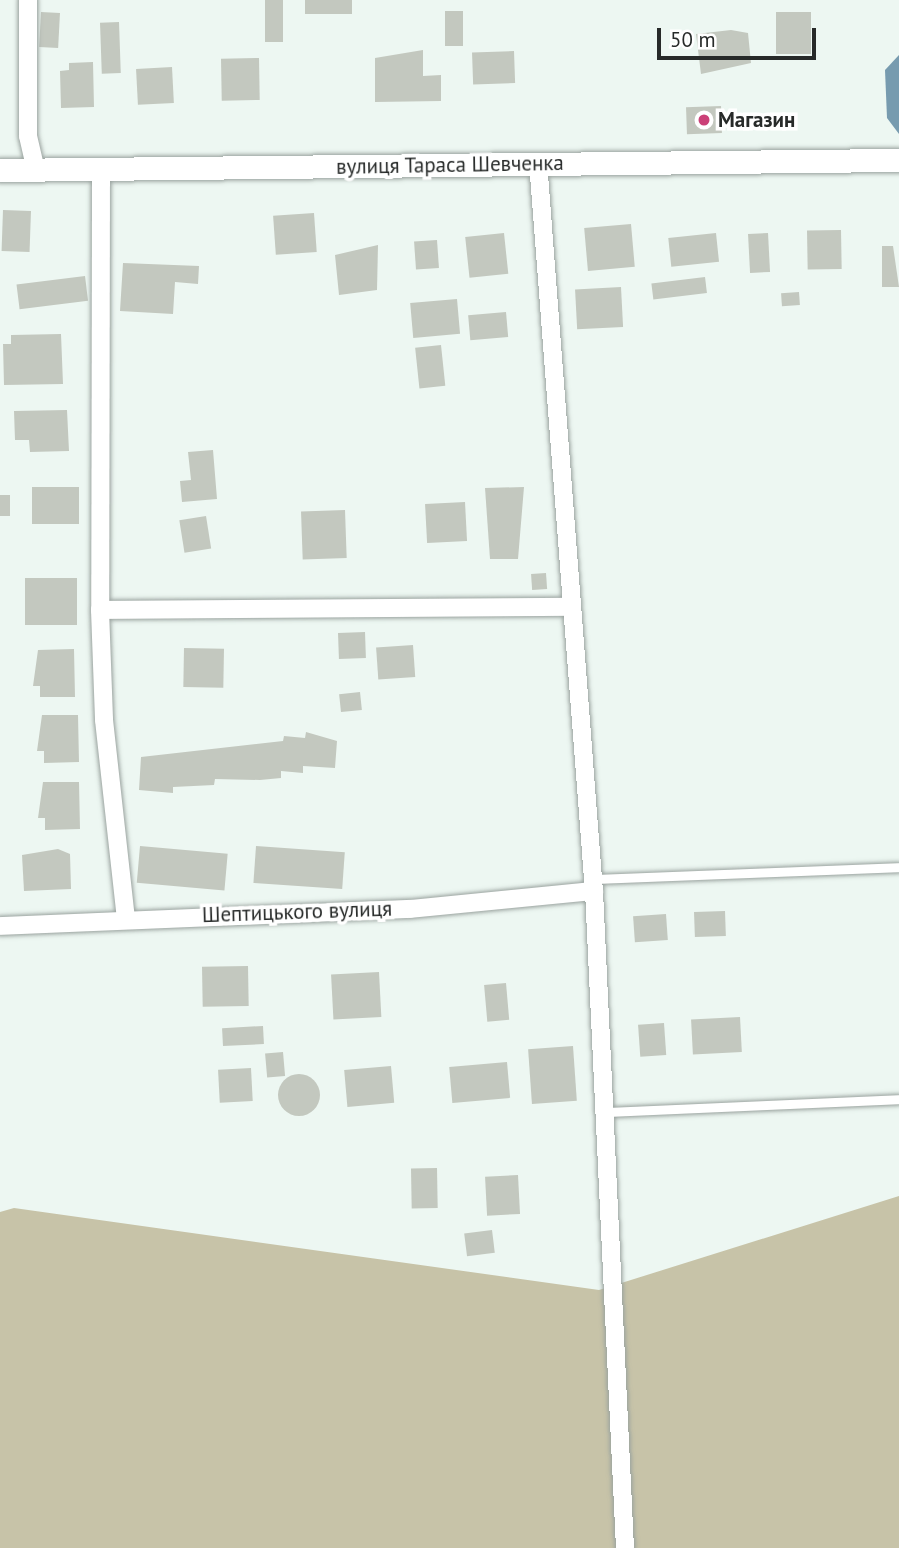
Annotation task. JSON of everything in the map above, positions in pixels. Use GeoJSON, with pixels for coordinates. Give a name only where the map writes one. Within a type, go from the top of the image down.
{"type":"FeatureCollection","features":[{"type":"Feature","properties":{"kind":"street"},"geometry":{"type":"LineString","coordinates":[[28,0],[28,136],[36,170]]}},
{"type":"Feature","properties":{"kind":"street","name":"вулиця Тараса Шевченка"},"geometry":{"type":"LineString","coordinates":[[0,170],[899,160]]}},
{"type":"Feature","properties":{"kind":"street"},"geometry":{"type":"LineString","coordinates":[[538,162],[569,607],[594,885],[625,1548]]}},
{"type":"Feature","properties":{"kind":"street"},"geometry":{"type":"LineString","coordinates":[[101,169],[100,610],[104,720],[126,919]]}},
{"type":"Feature","properties":{"kind":"street"},"geometry":{"type":"LineString","coordinates":[[100,610],[569,607]]}},
{"type":"Feature","properties":{"kind":"street","name":"Шептицького вулиця"},"geometry":{"type":"LineString","coordinates":[[0,926],[410,909],[594,885]]}},
{"type":"Feature","properties":{"kind":"lane"},"geometry":{"type":"LineString","coordinates":[[594,885],[899,867]]}},
{"type":"Feature","properties":{"kind":"lane"},"geometry":{"type":"LineString","coordinates":[[606,1112],[899,1099]]}},
{"type":"Feature","properties":{"kind":"shaded area"},"geometry":{"type":"Polygon","coordinates":[[[899,1196],[899,1548],[0,1548],[0,1212],[14,1208],[599,1290],[899,1196]]]}},
{"type":"Feature","properties":{"kind":"water"},"geometry":{"type":"Polygon","coordinates":[[[899,55],[899,134],[887,118],[885,70],[899,55]]]}},
{"type":"Feature","properties":{"kind":"building"},"geometry":{"type":"Polygon","coordinates":[[[265,0],[283,0],[283,42],[265,42],[265,0]]]}},
{"type":"Feature","properties":{"kind":"building"},"geometry":{"type":"Polygon","coordinates":[[[305,0],[352,0],[352,14],[305,14],[305,0]]]}},
{"type":"Feature","properties":{"kind":"building"},"geometry":{"type":"Polygon","coordinates":[[[445,11],[463,11],[463,46],[445,46],[445,11]]]}},
{"type":"Feature","properties":{"kind":"building"},"geometry":{"type":"Polygon","coordinates":[[[41,12],[60,13],[58,48],[39,47],[41,12]]]}},
{"type":"Feature","properties":{"kind":"building"},"geometry":{"type":"Polygon","coordinates":[[[776,12],[811,12],[811,54],[776,54],[776,12]]]}},
{"type":"Feature","properties":{"kind":"building"},"geometry":{"type":"Polygon","coordinates":[[[119,22],[121,73],[102,74],[100,23],[119,22]]]}},
{"type":"Feature","properties":{"kind":"building"},"geometry":{"type":"Polygon","coordinates":[[[731,30],[748,33],[751,63],[701,74],[696,34],[731,30]]]}},
{"type":"Feature","properties":{"kind":"building"},"geometry":{"type":"Polygon","coordinates":[[[423,50],[423,76],[441,75],[441,101],[375,102],[375,58],[423,50]]]}},
{"type":"Feature","properties":{"kind":"building"},"geometry":{"type":"Polygon","coordinates":[[[514,51],[515,83],[473,84],[472,52],[514,51]]]}},
{"type":"Feature","properties":{"kind":"building"},"geometry":{"type":"Polygon","coordinates":[[[259,58],[260,100],[222,101],[221,59],[259,58]]]}},
{"type":"Feature","properties":{"kind":"building"},"geometry":{"type":"Polygon","coordinates":[[[93,62],[94,107],[61,108],[60,71],[69,70],[69,63],[93,62]]]}},
{"type":"Feature","properties":{"kind":"building"},"geometry":{"type":"Polygon","coordinates":[[[172,67],[174,103],[138,105],[136,69],[172,67]]]}},
{"type":"Feature","properties":{"kind":"building","name":"Магазин"},"geometry":{"type":"Polygon","coordinates":[[[721,106],[722,133],[687,134],[686,107],[721,106]]]}},
{"type":"Feature","properties":{"kind":"building"},"geometry":{"type":"Polygon","coordinates":[[[3,210],[31,211],[30,252],[2,251],[3,210]]]}},
{"type":"Feature","properties":{"kind":"building"},"geometry":{"type":"Polygon","coordinates":[[[314,213],[317,252],[276,255],[273,216],[314,213]]]}},
{"type":"Feature","properties":{"kind":"building"},"geometry":{"type":"Polygon","coordinates":[[[631,224],[635,267],[588,271],[584,228],[631,224]]]}},
{"type":"Feature","properties":{"kind":"building"},"geometry":{"type":"Polygon","coordinates":[[[841,230],[842,269],[808,270],[807,231],[841,230]]]}},
{"type":"Feature","properties":{"kind":"building"},"geometry":{"type":"Polygon","coordinates":[[[504,233],[508,274],[469,278],[465,237],[504,233]]]}},
{"type":"Feature","properties":{"kind":"building"},"geometry":{"type":"Polygon","coordinates":[[[716,233],[719,262],[671,267],[668,238],[716,233]]]}},
{"type":"Feature","properties":{"kind":"building"},"geometry":{"type":"Polygon","coordinates":[[[768,233],[770,272],[750,273],[748,234],[768,233]]]}},
{"type":"Feature","properties":{"kind":"building"},"geometry":{"type":"Polygon","coordinates":[[[437,240],[439,268],[416,270],[414,242],[437,240]]]}},
{"type":"Feature","properties":{"kind":"building"},"geometry":{"type":"Polygon","coordinates":[[[378,245],[377,290],[339,295],[335,255],[378,245]]]}},
{"type":"Feature","properties":{"kind":"building"},"geometry":{"type":"Polygon","coordinates":[[[882,246],[893,246],[899,287],[882,287],[882,246]]]}},
{"type":"Feature","properties":{"kind":"building"},"geometry":{"type":"Polygon","coordinates":[[[123,263],[199,266],[198,284],[175,282],[173,314],[120,311],[123,263]]]}},
{"type":"Feature","properties":{"kind":"building"},"geometry":{"type":"Polygon","coordinates":[[[85,276],[88,301],[20,309],[17,284],[85,276]]]}},
{"type":"Feature","properties":{"kind":"building"},"geometry":{"type":"Polygon","coordinates":[[[705,277],[707,293],[653,299],[651,284],[705,277]]]}},
{"type":"Feature","properties":{"kind":"building"},"geometry":{"type":"Polygon","coordinates":[[[621,287],[623,327],[577,329],[575,289],[621,287]]]}},
{"type":"Feature","properties":{"kind":"building"},"geometry":{"type":"Polygon","coordinates":[[[799,292],[800,305],[782,306],[781,293],[799,292]]]}},
{"type":"Feature","properties":{"kind":"building"},"geometry":{"type":"Polygon","coordinates":[[[457,299],[460,334],[413,338],[410,303],[457,299]]]}},
{"type":"Feature","properties":{"kind":"building"},"geometry":{"type":"Polygon","coordinates":[[[506,312],[508,337],[470,340],[468,315],[506,312]]]}},
{"type":"Feature","properties":{"kind":"building"},"geometry":{"type":"Polygon","coordinates":[[[61,334],[63,384],[4,385],[3,344],[11,344],[11,335],[61,334]]]}},
{"type":"Feature","properties":{"kind":"building"},"geometry":{"type":"Polygon","coordinates":[[[441,345],[445,386],[419,388],[415,348],[441,345]]]}},
{"type":"Feature","properties":{"kind":"building"},"geometry":{"type":"Polygon","coordinates":[[[67,410],[69,451],[30,452],[29,440],[15,440],[14,411],[67,410]]]}},
{"type":"Feature","properties":{"kind":"building"},"geometry":{"type":"Polygon","coordinates":[[[213,450],[217,499],[182,502],[180,481],[191,480],[188,452],[213,450]]]}},
{"type":"Feature","properties":{"kind":"building"},"geometry":{"type":"Polygon","coordinates":[[[32,487],[79,487],[79,524],[32,524],[32,487]]]}},
{"type":"Feature","properties":{"kind":"building"},"geometry":{"type":"Polygon","coordinates":[[[524,487],[518,559],[490,559],[485,488],[524,487]]]}},
{"type":"Feature","properties":{"kind":"building"},"geometry":{"type":"Polygon","coordinates":[[[0,495],[10,495],[10,516],[0,516],[0,495]]]}},
{"type":"Feature","properties":{"kind":"building"},"geometry":{"type":"Polygon","coordinates":[[[465,502],[467,541],[427,543],[425,504],[465,502]]]}},
{"type":"Feature","properties":{"kind":"building"},"geometry":{"type":"Polygon","coordinates":[[[345,510],[347,558],[303,560],[301,512],[345,510]]]}},
{"type":"Feature","properties":{"kind":"building"},"geometry":{"type":"Polygon","coordinates":[[[206,516],[211,549],[184,553],[179,520],[206,516]]]}},
{"type":"Feature","properties":{"kind":"building"},"geometry":{"type":"Polygon","coordinates":[[[546,573],[547,589],[532,590],[531,574],[546,573]]]}},
{"type":"Feature","properties":{"kind":"building"},"geometry":{"type":"Polygon","coordinates":[[[25,578],[77,578],[77,625],[25,625],[25,578]]]}},
{"type":"Feature","properties":{"kind":"building"},"geometry":{"type":"Polygon","coordinates":[[[365,632],[366,658],[339,659],[338,633],[365,632]]]}},
{"type":"Feature","properties":{"kind":"building"},"geometry":{"type":"Polygon","coordinates":[[[413,645],[415,677],[378,680],[376,648],[413,645]]]}},
{"type":"Feature","properties":{"kind":"building"},"geometry":{"type":"Polygon","coordinates":[[[184,648],[224,649],[223,688],[183,687],[184,648]]]}},
{"type":"Feature","properties":{"kind":"building"},"geometry":{"type":"Polygon","coordinates":[[[74,649],[75,697],[40,697],[40,686],[33,686],[38,650],[74,649]]]}},
{"type":"Feature","properties":{"kind":"building"},"geometry":{"type":"Polygon","coordinates":[[[360,692],[362,710],[341,712],[339,694],[360,692]]]}},
{"type":"Feature","properties":{"kind":"building"},"geometry":{"type":"Polygon","coordinates":[[[42,715],[78,715],[79,762],[44,763],[44,751],[37,751],[42,715]]]}},
{"type":"Feature","properties":{"kind":"building"},"geometry":{"type":"Polygon","coordinates":[[[306,732],[337,741],[335,768],[303,766],[303,773],[281,771],[281,778],[260,780],[215,779],[214,785],[173,787],[173,793],[139,790],[141,757],[283,741],[284,736],[305,738],[306,732]]]}},
{"type":"Feature","properties":{"kind":"building"},"geometry":{"type":"Polygon","coordinates":[[[43,782],[79,782],[80,829],[45,830],[45,818],[38,818],[43,782]]]}},
{"type":"Feature","properties":{"kind":"building"},"geometry":{"type":"Polygon","coordinates":[[[140,846],[228,854],[224,891],[137,883],[140,846]]]}},
{"type":"Feature","properties":{"kind":"building"},"geometry":{"type":"Polygon","coordinates":[[[256,846],[345,852],[342,889],[253,883],[256,846]]]}},
{"type":"Feature","properties":{"kind":"building"},"geometry":{"type":"Polygon","coordinates":[[[58,849],[70,854],[71,889],[24,891],[22,855],[58,849]]]}},
{"type":"Feature","properties":{"kind":"building"},"geometry":{"type":"Polygon","coordinates":[[[725,911],[726,936],[695,937],[694,912],[725,911]]]}},
{"type":"Feature","properties":{"kind":"building"},"geometry":{"type":"Polygon","coordinates":[[[666,914],[668,940],[635,942],[633,916],[666,914]]]}},
{"type":"Feature","properties":{"kind":"building"},"geometry":{"type":"Polygon","coordinates":[[[248,966],[249,1006],[203,1007],[202,967],[248,966]]]}},
{"type":"Feature","properties":{"kind":"building"},"geometry":{"type":"Polygon","coordinates":[[[379,972],[381,1017],[333,1019],[331,975],[379,972]]]}},
{"type":"Feature","properties":{"kind":"building"},"geometry":{"type":"Polygon","coordinates":[[[506,983],[509,1020],[487,1022],[484,985],[506,983]]]}},
{"type":"Feature","properties":{"kind":"building"},"geometry":{"type":"Polygon","coordinates":[[[740,1017],[742,1052],[693,1055],[691,1020],[740,1017]]]}},
{"type":"Feature","properties":{"kind":"building"},"geometry":{"type":"Polygon","coordinates":[[[664,1023],[666,1055],[640,1057],[638,1025],[664,1023]]]}},
{"type":"Feature","properties":{"kind":"building"},"geometry":{"type":"Polygon","coordinates":[[[263,1026],[264,1044],[223,1046],[222,1028],[263,1026]]]}},
{"type":"Feature","properties":{"kind":"building"},"geometry":{"type":"Polygon","coordinates":[[[573,1046],[577,1101],[532,1104],[528,1049],[573,1046]]]}},
{"type":"Feature","properties":{"kind":"building"},"geometry":{"type":"Polygon","coordinates":[[[283,1052],[285,1076],[267,1077],[265,1054],[283,1052]]]}},
{"type":"Feature","properties":{"kind":"building"},"geometry":{"type":"Polygon","coordinates":[[[507,1062],[510,1098],[452,1103],[449,1067],[507,1062]]]}},
{"type":"Feature","properties":{"kind":"building"},"geometry":{"type":"Polygon","coordinates":[[[391,1066],[394,1103],[347,1107],[344,1070],[391,1066]]]}},
{"type":"Feature","properties":{"kind":"building"},"geometry":{"type":"Polygon","coordinates":[[[251,1068],[253,1101],[220,1103],[218,1070],[251,1068]]]}},
{"type":"Feature","properties":{"kind":"building"},"geometry":{"type":"Polygon","coordinates":[[[299,1074],[314,1080],[320,1095],[314,1110],[299,1116],[284,1110],[278,1095],[284,1080],[299,1074]]]}},
{"type":"Feature","properties":{"kind":"building"},"geometry":{"type":"Polygon","coordinates":[[[411,1168],[437,1168],[438,1208],[412,1208],[411,1168]]]}},
{"type":"Feature","properties":{"kind":"building"},"geometry":{"type":"Polygon","coordinates":[[[518,1175],[520,1214],[487,1216],[485,1177],[518,1175]]]}},
{"type":"Feature","properties":{"kind":"building"},"geometry":{"type":"Polygon","coordinates":[[[492,1230],[495,1253],[467,1256],[464,1233],[492,1230]]]}},
{"type":"Feature","properties":{"kind":"place","name":"Магазин"},"geometry":{"type":"Point","coordinates":[704,120]}}]}
